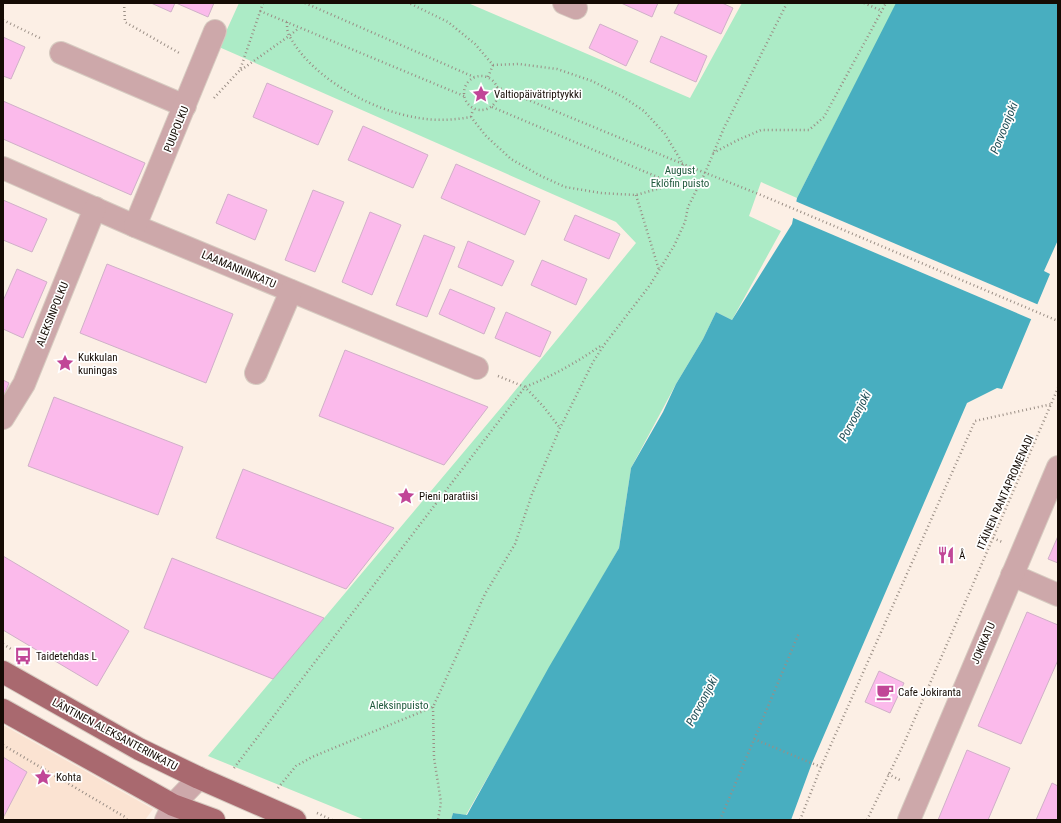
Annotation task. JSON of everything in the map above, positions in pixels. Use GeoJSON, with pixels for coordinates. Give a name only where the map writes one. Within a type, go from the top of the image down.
{"type":"FeatureCollection","features":[{"type":"Feature","properties":{"kind":"main road","name":"LÄNTINEN ALEKSANTERINKATU"},"geometry":{"type":"LineString","coordinates":[[3,672],[139,750],[295,820]]}},
{"type":"Feature","properties":{"kind":"main road"},"geometry":{"type":"LineString","coordinates":[[3,710],[170,813],[203,818]]}},
{"type":"Feature","properties":{"kind":"street","name":"PUUPOLKU"},"geometry":{"type":"LineString","coordinates":[[136,226],[215,31]]}},
{"type":"Feature","properties":{"kind":"street"},"geometry":{"type":"LineString","coordinates":[[61,53],[185,106]]}},
{"type":"Feature","properties":{"kind":"street","name":"LAAMANNINKATU"},"geometry":{"type":"LineString","coordinates":[[3,168],[136,226],[477,368]]}},
{"type":"Feature","properties":{"kind":"street","name":"ALEKSINPOLKU"},"geometry":{"type":"LineString","coordinates":[[3,418],[24,384],[95,208]]}},
{"type":"Feature","properties":{"kind":"street"},"geometry":{"type":"LineString","coordinates":[[256,374],[291,291]]}},
{"type":"Feature","properties":{"kind":"street","name":"JOKIKATU"},"geometry":{"type":"LineString","coordinates":[[909,820],[1058,467]]}},
{"type":"Feature","properties":{"kind":"street"},"geometry":{"type":"LineString","coordinates":[[1012,575],[1058,595]]}},
{"type":"Feature","properties":{"kind":"street"},"geometry":{"type":"LineString","coordinates":[[170,813],[199,778]]}},
{"type":"Feature","properties":{"kind":"street"},"geometry":{"type":"LineString","coordinates":[[199,778],[203,818]]}},
{"type":"Feature","properties":{"kind":"path"},"geometry":{"type":"LineString","coordinates":[[124,3],[125,22],[202,65]]}},
{"type":"Feature","properties":{"kind":"path"},"geometry":{"type":"LineString","coordinates":[[305,3],[474,77]]}},
{"type":"Feature","properties":{"kind":"path"},"geometry":{"type":"LineString","coordinates":[[409,3],[448,22],[475,44],[493,65]]}},
{"type":"Feature","properties":{"kind":"path"},"geometry":{"type":"LineString","coordinates":[[438,820],[441,802],[434,758],[433,707],[485,594],[515,544],[532,494],[560,428],[593,362],[604,344],[650,285],[674,246],[685,222],[688,207],[705,173],[724,128],[787,3]]}},
{"type":"Feature","properties":{"kind":"path"},"geometry":{"type":"LineString","coordinates":[[864,3],[882,11]]}},
{"type":"Feature","properties":{"kind":"path"},"geometry":{"type":"LineString","coordinates":[[712,154],[761,130],[809,130],[824,117],[886,3]]}},
{"type":"Feature","properties":{"kind":"path"},"geometry":{"type":"LineString","coordinates":[[260,11],[464,96]]}},
{"type":"Feature","properties":{"kind":"path"},"geometry":{"type":"LineString","coordinates":[[3,20],[49,43],[61,53]]}},
{"type":"Feature","properties":{"kind":"path"},"geometry":{"type":"LineString","coordinates":[[287,22],[289,36],[308,62],[333,82],[359,99],[392,112],[420,118],[448,120],[471,117]]}},
{"type":"Feature","properties":{"kind":"path"},"geometry":{"type":"LineString","coordinates":[[240,70],[299,28]]}},
{"type":"Feature","properties":{"kind":"path"},"geometry":{"type":"LineString","coordinates":[[493,65],[519,64],[557,69],[592,80],[623,97],[644,111],[665,134],[683,164]]}},
{"type":"Feature","properties":{"kind":"path"},"geometry":{"type":"LineString","coordinates":[[488,77],[493,65]]}},
{"type":"Feature","properties":{"kind":"path"},"geometry":{"type":"LineString","coordinates":[[474,77],[488,77],[495,82],[497,87],[498,98],[496,103],[492,107],[483,111],[473,109],[465,101],[464,90],[466,84],[474,77]]}},
{"type":"Feature","properties":{"kind":"path"},"geometry":{"type":"LineString","coordinates":[[497,87],[761,195],[1058,321]]}},
{"type":"Feature","properties":{"kind":"path"},"geometry":{"type":"LineString","coordinates":[[492,107],[675,184]]}},
{"type":"Feature","properties":{"kind":"path"},"geometry":{"type":"LineString","coordinates":[[471,117],[473,109]]}},
{"type":"Feature","properties":{"kind":"path"},"geometry":{"type":"LineString","coordinates":[[471,117],[486,136],[511,159],[539,175],[565,186],[601,193],[636,194],[675,184]]}},
{"type":"Feature","properties":{"kind":"path"},"geometry":{"type":"LineString","coordinates":[[675,184],[683,164]]}},
{"type":"Feature","properties":{"kind":"path"},"geometry":{"type":"LineString","coordinates":[[636,194],[659,270]]}},
{"type":"Feature","properties":{"kind":"path"},"geometry":{"type":"LineString","coordinates":[[230,773],[525,388],[574,364],[604,344]]}},
{"type":"Feature","properties":{"kind":"path"},"geometry":{"type":"LineString","coordinates":[[477,368],[525,388],[544,406],[560,428]]}},
{"type":"Feature","properties":{"kind":"path","name":"ITÄINEN RANTAPROMENADI"},"geometry":{"type":"LineString","coordinates":[[866,820],[905,741],[1058,388]]}},
{"type":"Feature","properties":{"kind":"path"},"geometry":{"type":"LineString","coordinates":[[800,820],[821,767],[975,420],[1052,404]]}},
{"type":"Feature","properties":{"kind":"path"},"geometry":{"type":"LineString","coordinates":[[720,820],[799,633]]}},
{"type":"Feature","properties":{"kind":"path"},"geometry":{"type":"LineString","coordinates":[[274,793],[296,766],[312,757],[433,707]]}},
{"type":"Feature","properties":{"kind":"path"},"geometry":{"type":"LineString","coordinates":[[754,739],[821,767]]}},
{"type":"Feature","properties":{"kind":"path"},"geometry":{"type":"LineString","coordinates":[[3,745],[125,817],[127,820]]}},
{"type":"Feature","properties":{"kind":"shaded area"},"geometry":{"type":"Polygon","coordinates":[[[3,725],[153,809],[145,820],[3,820],[3,725]]]}},
{"type":"Feature","properties":{"kind":"green space"},"geometry":{"type":"Polygon","coordinates":[[[239,3],[468,3],[690,98],[742,3],[897,3],[797,198],[761,182],[749,216],[781,231],[732,320],[716,312],[703,339],[676,384],[631,468],[619,548],[466,815],[453,813],[451,820],[365,820],[208,756],[505,403],[636,243],[616,222],[219,47],[239,3]]]}},
{"type":"Feature","properties":{"kind":"water","name":"Porvoonjoki"},"geometry":{"type":"Polygon","coordinates":[[[896,3],[1058,3],[1058,240],[1044,271],[1050,274],[1002,389],[997,388],[967,403],[812,763],[791,820],[451,820],[453,813],[467,815],[549,667],[619,548],[631,468],[663,412],[676,384],[703,339],[716,312],[732,320],[792,224],[797,198],[896,3]]]}},
{"type":"Feature","properties":{"kind":"pier"},"geometry":{"type":"Polygon","coordinates":[[[795,201],[1039,305],[1033,320],[791,217],[795,201]]]}},
{"type":"Feature","properties":{"kind":"building"},"geometry":{"type":"Polygon","coordinates":[[[151,3],[175,3],[171,12],[151,3]]]}},
{"type":"Feature","properties":{"kind":"building"},"geometry":{"type":"Polygon","coordinates":[[[176,3],[214,3],[208,17],[176,3]]]}},
{"type":"Feature","properties":{"kind":"building"},"geometry":{"type":"Polygon","coordinates":[[[621,3],[658,3],[652,17],[621,3]]]}},
{"type":"Feature","properties":{"kind":"building"},"geometry":{"type":"Polygon","coordinates":[[[679,3],[722,3],[733,8],[721,34],[674,13],[679,3]]]}},
{"type":"Feature","properties":{"kind":"building"},"geometry":{"type":"Polygon","coordinates":[[[600,24],[638,41],[626,66],[589,48],[600,24]]]}},
{"type":"Feature","properties":{"kind":"building"},"geometry":{"type":"Polygon","coordinates":[[[661,36],[707,56],[696,82],[650,62],[661,36]]]}},
{"type":"Feature","properties":{"kind":"building"},"geometry":{"type":"Polygon","coordinates":[[[3,37],[25,47],[11,79],[3,76],[3,37]]]}},
{"type":"Feature","properties":{"kind":"building"},"geometry":{"type":"Polygon","coordinates":[[[267,83],[333,111],[318,145],[253,117],[267,83]]]}},
{"type":"Feature","properties":{"kind":"building"},"geometry":{"type":"Polygon","coordinates":[[[3,101],[145,163],[131,195],[3,139],[3,101]]]}},
{"type":"Feature","properties":{"kind":"building"},"geometry":{"type":"Polygon","coordinates":[[[363,126],[428,155],[413,188],[348,160],[363,126]]]}},
{"type":"Feature","properties":{"kind":"building"},"geometry":{"type":"Polygon","coordinates":[[[456,164],[540,201],[525,235],[441,198],[456,164]]]}},
{"type":"Feature","properties":{"kind":"building"},"geometry":{"type":"Polygon","coordinates":[[[313,190],[344,202],[315,272],[285,260],[313,190]]]}},
{"type":"Feature","properties":{"kind":"building"},"geometry":{"type":"Polygon","coordinates":[[[228,194],[267,210],[255,240],[216,223],[228,194]]]}},
{"type":"Feature","properties":{"kind":"building"},"geometry":{"type":"Polygon","coordinates":[[[3,200],[47,219],[32,252],[3,240],[3,200]]]}},
{"type":"Feature","properties":{"kind":"building"},"geometry":{"type":"Polygon","coordinates":[[[370,212],[401,225],[372,295],[342,282],[370,212]]]}},
{"type":"Feature","properties":{"kind":"building"},"geometry":{"type":"Polygon","coordinates":[[[575,215],[620,234],[609,259],[564,240],[575,215]]]}},
{"type":"Feature","properties":{"kind":"building"},"geometry":{"type":"Polygon","coordinates":[[[424,235],[455,247],[427,317],[396,305],[424,235]]]}},
{"type":"Feature","properties":{"kind":"building"},"geometry":{"type":"Polygon","coordinates":[[[468,241],[514,261],[502,286],[458,267],[468,241]]]}},
{"type":"Feature","properties":{"kind":"building"},"geometry":{"type":"Polygon","coordinates":[[[542,260],[587,279],[576,305],[531,285],[542,260]]]}},
{"type":"Feature","properties":{"kind":"building"},"geometry":{"type":"Polygon","coordinates":[[[107,264],[233,314],[206,383],[80,333],[107,264]]]}},
{"type":"Feature","properties":{"kind":"building"},"geometry":{"type":"Polygon","coordinates":[[[17,269],[47,282],[23,338],[3,329],[3,301],[17,269]]]}},
{"type":"Feature","properties":{"kind":"building"},"geometry":{"type":"Polygon","coordinates":[[[450,289],[495,308],[484,334],[439,314],[450,289]]]}},
{"type":"Feature","properties":{"kind":"building"},"geometry":{"type":"Polygon","coordinates":[[[506,312],[551,332],[540,357],[495,338],[506,312]]]}},
{"type":"Feature","properties":{"kind":"building"},"geometry":{"type":"Polygon","coordinates":[[[345,350],[488,407],[444,465],[319,416],[345,350]]]}},
{"type":"Feature","properties":{"kind":"building"},"geometry":{"type":"Polygon","coordinates":[[[3,380],[9,383],[3,398],[3,380]]]}},
{"type":"Feature","properties":{"kind":"building"},"geometry":{"type":"Polygon","coordinates":[[[54,397],[183,447],[158,515],[28,466],[54,397]]]}},
{"type":"Feature","properties":{"kind":"building"},"geometry":{"type":"Polygon","coordinates":[[[243,469],[394,528],[346,589],[216,538],[243,469]]]}},
{"type":"Feature","properties":{"kind":"building"},"geometry":{"type":"Polygon","coordinates":[[[1058,536],[1058,563],[1048,559],[1058,536]]]}},
{"type":"Feature","properties":{"kind":"building"},"geometry":{"type":"Polygon","coordinates":[[[3,556],[129,631],[97,686],[3,630],[3,556]]]}},
{"type":"Feature","properties":{"kind":"building"},"geometry":{"type":"Polygon","coordinates":[[[172,558],[324,618],[273,679],[144,628],[172,558]]]}},
{"type":"Feature","properties":{"kind":"building"},"geometry":{"type":"Polygon","coordinates":[[[1027,612],[1058,625],[1058,660],[1021,744],[978,726],[1027,612]]]}},
{"type":"Feature","properties":{"kind":"building","name":"Cafe Jokiranta"},"geometry":{"type":"Polygon","coordinates":[[[879,671],[904,683],[890,713],[865,702],[879,671]]]}},
{"type":"Feature","properties":{"kind":"building"},"geometry":{"type":"Polygon","coordinates":[[[967,750],[1010,768],[988,820],[938,820],[967,750]]]}},
{"type":"Feature","properties":{"kind":"building"},"geometry":{"type":"Polygon","coordinates":[[[3,757],[27,772],[3,818],[3,757]]]}},
{"type":"Feature","properties":{"kind":"building"},"geometry":{"type":"Polygon","coordinates":[[[1052,783],[1058,786],[1058,820],[1036,820],[1052,783]]]}},
{"type":"Feature","properties":{"kind":"place","name":"Valtiopäivätriptyykki"},"geometry":{"type":"Point","coordinates":[481,94]}},
{"type":"Feature","properties":{"kind":"place","name":"Kukkulan kuningas"},"geometry":{"type":"Point","coordinates":[65,363]}},
{"type":"Feature","properties":{"kind":"place","name":"Pieni paratiisi"},"geometry":{"type":"Point","coordinates":[406,496]}},
{"type":"Feature","properties":{"kind":"place","name":"Å"},"geometry":{"type":"Point","coordinates":[946,555]}},
{"type":"Feature","properties":{"kind":"place","name":"Taidetehdas L"},"geometry":{"type":"Point","coordinates":[23,656]}},
{"type":"Feature","properties":{"kind":"place","name":"Cafe Jokiranta"},"geometry":{"type":"Point","coordinates":[885,692]}},
{"type":"Feature","properties":{"kind":"place","name":"Kohta"},"geometry":{"type":"Point","coordinates":[43,777]}},
{"type":"Feature","properties":{"kind":"park label","name":"August Eklöfin puisto"},"geometry":{"type":"Point","coordinates":[680,176]}},
{"type":"Feature","properties":{"kind":"park label","name":"Aleksinpuisto"},"geometry":{"type":"Point","coordinates":[399,705]}}]}
